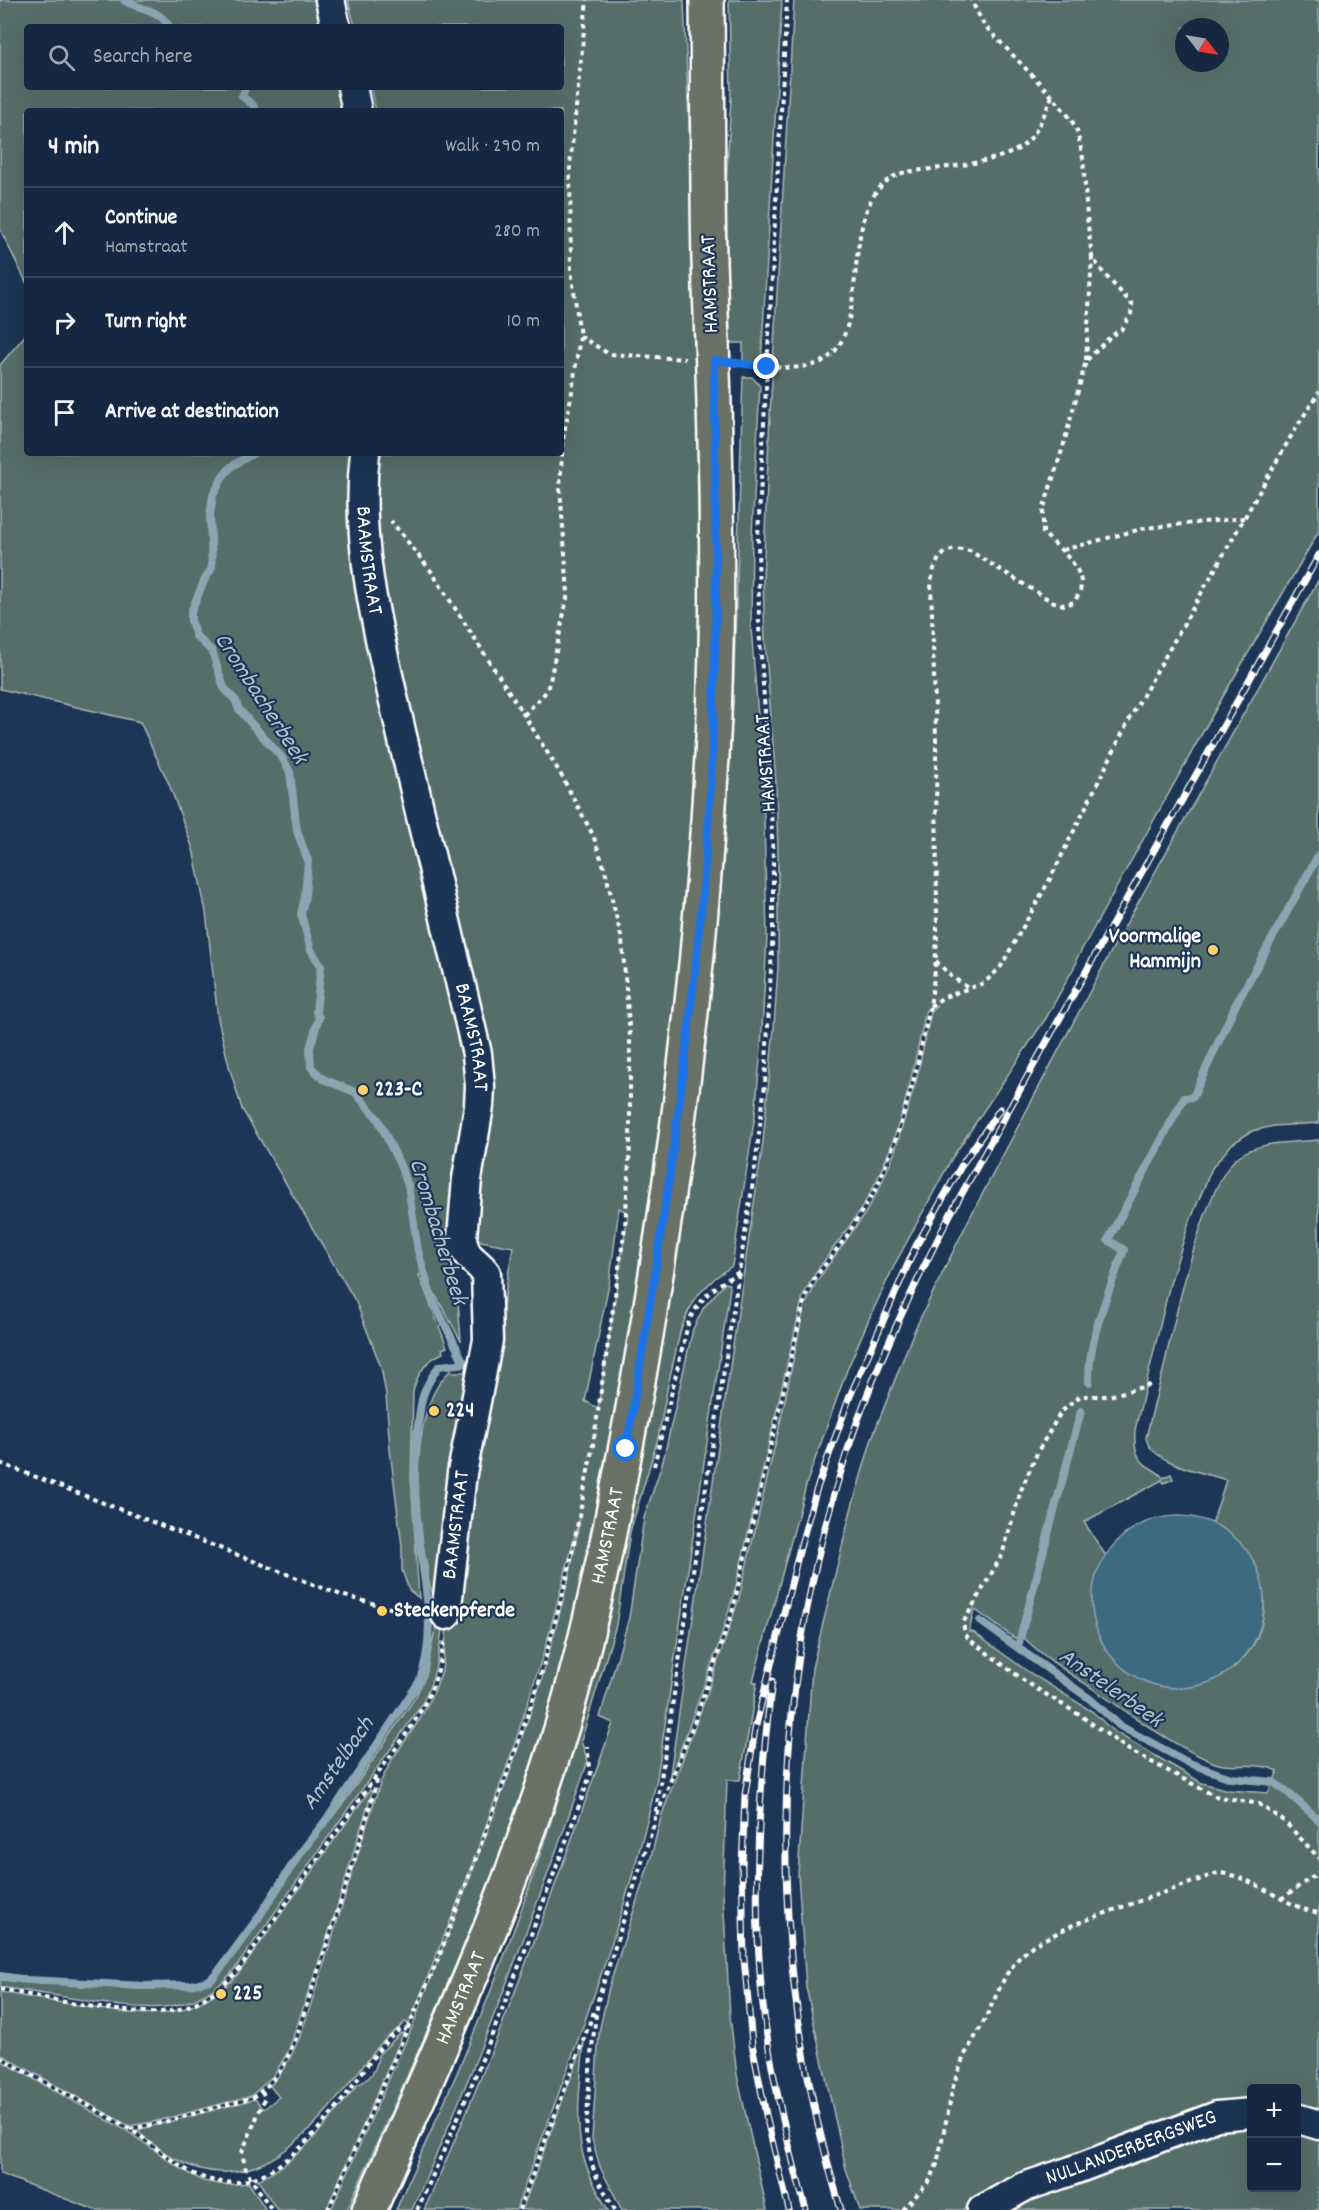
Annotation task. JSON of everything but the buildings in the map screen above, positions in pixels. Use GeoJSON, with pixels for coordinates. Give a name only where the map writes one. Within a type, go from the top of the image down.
{"type":"FeatureCollection","features":[{"type":"Feature","properties":{"kind":"main road","name":"HAMSTRAAT"},"geometry":{"type":"LineString","coordinates":[[369,2210],[499,1909],[538,1801],[566,1709],[593,1606],[626,1449],[668,1191],[686,1050],[706,855],[714,708],[717,567],[714,360],[709,255],[707,0]]}},
{"type":"Feature","properties":{"kind":"street"},"geometry":{"type":"LineString","coordinates":[[330,0],[335,24]]}},
{"type":"Feature","properties":{"kind":"street"},"geometry":{"type":"LineString","coordinates":[[353,90],[356,108]]}},
{"type":"Feature","properties":{"kind":"street","name":"BAAMSTRAAT"},"geometry":{"type":"LineString","coordinates":[[365,456],[362,520],[374,608],[475,1046],[480,1086],[462,1238],[463,1249],[468,1257],[480,1265],[486,1273],[488,1340],[462,1473],[446,1615]]}},
{"type":"Feature","properties":{"kind":"street","name":"NULLANDERBERGSWEG"},"geometry":{"type":"LineString","coordinates":[[982,2210],[1024,2187],[1217,2116],[1247,2113]]}},
{"type":"Feature","properties":{"kind":"street"},"geometry":{"type":"LineString","coordinates":[[1301,2120],[1319,2125]]}},
{"type":"Feature","properties":{"kind":"path"},"geometry":{"type":"LineString","coordinates":[[564,434],[580,336],[571,269],[569,187],[587,0]]}},
{"type":"Feature","properties":{"kind":"path","name":"HAMSTRAAT"},"geometry":{"type":"LineString","coordinates":[[654,1824],[739,1272],[765,1084],[773,929],[773,862],[758,615],[758,535],[787,0]]}},
{"type":"Feature","properties":{"kind":"path"},"geometry":{"type":"LineString","coordinates":[[519,2210],[598,2000],[654,1824],[695,1720],[732,1613],[805,1298],[815,1278],[853,1227],[877,1187],[907,1106],[930,1007],[936,961],[936,738],[931,595],[934,569],[939,558],[946,552],[955,549],[970,551],[1061,605],[1074,602],[1080,590],[1081,579],[1063,550],[1043,532],[1042,519],[1086,361],[1092,256],[1081,143],[1071,119],[984,25],[971,0]]}},
{"type":"Feature","properties":{"kind":"path"},"geometry":{"type":"LineString","coordinates":[[580,336],[609,354],[628,357],[714,360],[767,367],[813,365],[825,360],[841,341],[850,308],[863,221],[869,203],[881,185],[893,176],[905,172],[998,157],[1015,151],[1033,135],[1052,96]]}},
{"type":"Feature","properties":{"kind":"path"},"geometry":{"type":"LineString","coordinates":[[1086,361],[1120,330],[1132,309],[1128,299],[1092,256]]}},
{"type":"Feature","properties":{"kind":"path"},"geometry":{"type":"LineString","coordinates":[[930,1007],[944,997],[984,983],[995,973],[1015,944],[1070,841],[1130,718],[1319,392]]}},
{"type":"Feature","properties":{"kind":"path"},"geometry":{"type":"LineString","coordinates":[[524,715],[546,692],[554,670],[557,643],[567,605],[568,575],[560,487],[562,456]]}},
{"type":"Feature","properties":{"kind":"path"},"geometry":{"type":"LineString","coordinates":[[328,2210],[448,1935],[502,1791],[539,1682],[567,1574],[593,1445],[625,1227],[631,1071],[622,940],[605,870],[593,835],[560,773],[431,571],[389,518],[362,520]]}},
{"type":"Feature","properties":{"kind":"path"},"geometry":{"type":"LineString","coordinates":[[1063,550],[1145,528],[1244,518]]}},
{"type":"Feature","properties":{"kind":"path"},"geometry":{"type":"LineString","coordinates":[[936,961],[967,988]]}},
{"type":"Feature","properties":{"kind":"path"},"geometry":{"type":"LineString","coordinates":[[1150,1385],[1110,1396],[1080,1396],[1061,1412],[1038,1451],[1021,1490],[1002,1555],[963,1623],[965,1634],[1026,1682],[1081,1716],[1129,1750],[1215,1796],[1259,1803],[1285,1822],[1319,1858]]}},
{"type":"Feature","properties":{"kind":"path"},"geometry":{"type":"LineString","coordinates":[[0,1463],[341,1595],[394,1609]]}},
{"type":"Feature","properties":{"kind":"path"},"geometry":{"type":"LineString","coordinates":[[0,1989],[98,2006],[156,2011],[186,2006],[210,1996],[230,1980],[379,1774],[429,1699],[441,1662],[446,1615]]}},
{"type":"Feature","properties":{"kind":"path"},"geometry":{"type":"LineString","coordinates":[[129,2129],[161,2123],[254,2097],[282,2069],[296,2038],[357,1852],[379,1774]]}},
{"type":"Feature","properties":{"kind":"path"},"geometry":{"type":"LineString","coordinates":[[1281,1899],[1319,1872]]}},
{"type":"Feature","properties":{"kind":"path"},"geometry":{"type":"LineString","coordinates":[[903,2210],[931,2179],[937,2164],[954,2083],[964,2056],[1006,1975],[1018,1959],[1034,1945],[1075,1924],[1218,1873],[1232,1874],[1298,1908],[1319,1913]]}},
{"type":"Feature","properties":{"kind":"path"},"geometry":{"type":"LineString","coordinates":[[598,2000],[585,2134],[591,2165],[615,2210]]}},
{"type":"Feature","properties":{"kind":"path"},"geometry":{"type":"LineString","coordinates":[[0,2058],[129,2129],[182,2168],[201,2177],[224,2183],[252,2179],[286,2160],[303,2145],[343,2099],[385,2043],[402,2028],[407,2030]]}},
{"type":"Feature","properties":{"kind":"path"},"geometry":{"type":"LineString","coordinates":[[262,2091],[265,2098],[242,2152],[243,2166],[272,2210]]}},
{"type":"Feature","properties":{"kind":"green space"},"geometry":{"type":"Polygon","coordinates":[[[0,0],[322,0],[328,24],[24,24],[24,90],[345,90],[349,108],[24,108],[24,278],[0,229],[0,0]]]}},
{"type":"Feature","properties":{"kind":"green space"},"geometry":{"type":"Polygon","coordinates":[[[348,0],[684,0],[701,478],[701,682],[684,937],[653,1191],[626,1360],[581,1595],[561,1672],[517,1810],[464,1945],[347,2210],[331,2210],[413,2025],[507,1780],[541,1682],[570,1574],[580,1517],[546,1645],[513,1749],[467,1879],[409,2024],[405,2022],[381,2043],[316,2123],[292,2145],[266,2162],[238,2171],[207,2171],[173,2158],[149,2142],[137,2130],[255,2099],[264,2109],[279,2097],[270,2086],[288,2062],[300,2036],[381,1781],[393,1758],[420,1719],[442,1671],[460,1514],[491,1375],[513,1247],[481,1241],[473,1236],[479,1141],[376,586],[370,456],[564,456],[564,108],[375,108],[371,90],[564,90],[564,24],[354,24],[348,0]],[[619,1208],[610,1279],[585,1401],[598,1408],[628,1213],[619,1208]]]}},
{"type":"Feature","properties":{"kind":"green space"},"geometry":{"type":"Polygon","coordinates":[[[729,0],[782,0],[761,363],[743,362],[743,343],[728,343],[726,186],[731,98],[729,0]]]}},
{"type":"Feature","properties":{"kind":"green space"},"geometry":{"type":"Polygon","coordinates":[[[794,0],[1319,0],[1319,531],[1214,712],[1046,1018],[952,1158],[895,1264],[869,1319],[847,1370],[807,1482],[753,1681],[757,1683],[740,1780],[727,1780],[723,1895],[730,2016],[737,2075],[767,2210],[622,2210],[600,2167],[592,2139],[599,2032],[609,1987],[651,1857],[661,1817],[707,1694],[739,1598],[779,1428],[804,1308],[817,1281],[864,1215],[879,1189],[894,1154],[916,1081],[931,1012],[937,1005],[926,1010],[904,1105],[879,1175],[860,1210],[818,1270],[803,1296],[736,1586],[718,1647],[669,1781],[763,1142],[774,1027],[778,966],[778,853],[763,579],[770,414],[794,0]]]}},
{"type":"Feature","properties":{"kind":"green space"},"geometry":{"type":"Polygon","coordinates":[[[24,337],[24,456],[358,456],[357,537],[352,564],[372,657],[470,1052],[453,1256],[461,1341],[430,1285],[427,1272],[419,1275],[447,1347],[442,1349],[443,1353],[423,1368],[413,1392],[411,1478],[419,1598],[409,1590],[402,1570],[402,1547],[390,1450],[386,1394],[381,1367],[356,1302],[242,1109],[218,1019],[206,912],[193,849],[169,784],[140,722],[0,689],[0,365],[24,337]]]}},
{"type":"Feature","properties":{"kind":"green space"},"geometry":{"type":"Polygon","coordinates":[[[743,377],[752,377],[760,386],[752,534],[751,627],[763,780],[767,937],[755,1115],[732,1266],[715,1278],[698,1295],[681,1329],[658,1438],[630,1532],[616,1625],[581,1741],[588,1761],[568,1818],[505,1988],[412,2210],[396,2210],[457,2074],[507,1949],[544,1842],[586,1706],[631,1513],[666,1318],[686,1188],[717,930],[731,736],[743,377]]]}},
{"type":"Feature","properties":{"kind":"green space"},"geometry":{"type":"Polygon","coordinates":[[[1319,579],[1319,1123],[1274,1126],[1252,1131],[1232,1144],[1212,1168],[1188,1226],[1170,1284],[1135,1430],[1135,1447],[1142,1462],[1163,1478],[1171,1474],[1173,1479],[1164,1483],[1162,1480],[1084,1522],[1106,1556],[1102,1562],[1112,1657],[1141,1679],[1172,1687],[1202,1684],[1229,1671],[1249,1651],[1262,1624],[1263,1593],[1252,1560],[1244,1549],[1230,1534],[1212,1524],[1226,1480],[1168,1460],[1150,1447],[1146,1438],[1192,1256],[1202,1223],[1226,1171],[1239,1156],[1257,1147],[1319,1140],[1319,2210],[860,2210],[846,2169],[806,1987],[798,1875],[812,1668],[851,1510],[872,1438],[914,1331],[968,1221],[1116,942],[1319,579]],[[1078,1411],[1017,1639],[974,1609],[969,1632],[973,1632],[1027,1671],[1093,1712],[1113,1731],[1202,1783],[1228,1790],[1268,1793],[1278,1771],[1253,1765],[1222,1765],[1183,1748],[1066,1671],[1023,1637],[1082,1412],[1078,1411]]]}},
{"type":"Feature","properties":{"kind":"green space"},"geometry":{"type":"Polygon","coordinates":[[[725,1283],[729,1284],[730,1288],[657,1778],[629,1888],[612,1942],[516,2210],[424,2210],[476,2090],[524,1969],[613,1723],[600,1717],[629,1618],[644,1518],[663,1461],[693,1329],[704,1307],[725,1283]]]}},
{"type":"Feature","properties":{"kind":"green space"},"geometry":{"type":"Polygon","coordinates":[[[451,1370],[453,1372],[473,1372],[436,1600],[429,1584],[419,1511],[419,1457],[428,1407],[438,1386],[451,1370]]]}},
{"type":"Feature","properties":{"kind":"green space"},"geometry":{"type":"Polygon","coordinates":[[[437,1619],[443,1619],[439,1653],[434,1674],[421,1706],[237,1966],[221,1984],[203,1996],[163,2007],[121,2006],[0,1987],[0,1980],[136,1989],[193,1987],[215,1980],[259,1922],[304,1853],[347,1798],[415,1698],[426,1675],[437,1619]]]}},
{"type":"Feature","properties":{"kind":"green space"},"geometry":{"type":"Polygon","coordinates":[[[370,1790],[372,1792],[333,1920],[288,2052],[274,2075],[251,2096],[153,2122],[129,2126],[0,2054],[0,1992],[144,2014],[184,2009],[221,1990],[239,1973],[370,1790]]]}},
{"type":"Feature","properties":{"kind":"green space"},"geometry":{"type":"Polygon","coordinates":[[[401,2033],[403,2034],[326,2210],[277,2210],[258,2180],[287,2162],[313,2139],[357,2085],[370,2077],[375,2070],[378,2055],[401,2033]]]}},
{"type":"Feature","properties":{"kind":"green space"},"geometry":{"type":"Polygon","coordinates":[[[584,2042],[579,2098],[580,2141],[588,2169],[608,2210],[522,2210],[584,2042]]]}},
{"type":"Feature","properties":{"kind":"green space"},"geometry":{"type":"Polygon","coordinates":[[[0,2060],[127,2131],[203,2181],[224,2185],[249,2183],[266,2210],[95,2210],[0,2174],[0,2060]]]}},
{"type":"Feature","properties":{"kind":"water"},"geometry":{"type":"Polygon","coordinates":[[[1178,1516],[1211,1523],[1239,1541],[1257,1569],[1264,1602],[1257,1635],[1239,1663],[1211,1681],[1178,1688],[1145,1681],[1117,1663],[1099,1635],[1092,1602],[1099,1569],[1117,1541],[1145,1523],[1178,1516]]]}},
{"type":"Feature","properties":{"kind":"waterway","name":"Crombacherbeek"},"geometry":{"type":"LineString","coordinates":[[124,0],[154,12],[167,24]]}},
{"type":"Feature","properties":{"kind":"waterway","name":"Crombacherbeek"},"geometry":{"type":"LineString","coordinates":[[245,90],[242,96],[254,108]]}},
{"type":"Feature","properties":{"kind":"waterway","name":"Crombacherbeek"},"geometry":{"type":"LineString","coordinates":[[249,456],[232,466],[213,495],[210,516],[212,568],[191,612],[191,621],[196,636],[212,651],[224,688],[236,701],[238,708],[283,759],[290,772],[297,831],[308,861],[301,914],[311,950],[321,966],[316,1012],[319,1017],[310,1048],[311,1067],[323,1079],[355,1092],[378,1119],[408,1185],[418,1251],[431,1296],[464,1363]]}},
{"type":"Feature","properties":{"kind":"waterway"},"geometry":{"type":"LineString","coordinates":[[1089,1382],[1096,1332],[1124,1250],[1108,1240],[1184,1098],[1193,1097],[1235,1006],[1319,854]]}},
{"type":"Feature","properties":{"kind":"waterway","name":"Amstelbach"},"geometry":{"type":"LineString","coordinates":[[0,1976],[28,1980],[145,1986],[191,1985],[210,1980],[221,1968],[258,1918],[298,1856],[330,1815],[419,1682],[425,1663],[429,1625],[415,1493],[419,1413],[422,1398],[439,1366],[468,1363]]}},
{"type":"Feature","properties":{"kind":"waterway"},"geometry":{"type":"LineString","coordinates":[[1018,1646],[1081,1411]]}},
{"type":"Feature","properties":{"kind":"waterway","name":"Anstelerbeek"},"geometry":{"type":"LineString","coordinates":[[980,1621],[1090,1699],[1120,1726],[1189,1763],[1231,1778],[1273,1782],[1319,1820]]}},
{"type":"Feature","properties":{"kind":"railway"},"geometry":{"type":"LineString","coordinates":[[841,2210],[816,2117],[799,2023],[789,1928],[786,1832],[790,1737],[801,1641],[820,1547],[846,1455],[868,1393],[894,1332],[951,1213],[1319,555]]}},
{"type":"Feature","properties":{"kind":"railway"},"geometry":{"type":"LineString","coordinates":[[789,2210],[767,2120],[752,2044],[744,1958],[742,1866],[745,1795],[755,1729],[816,1491],[850,1396],[916,1246],[963,1163],[1000,1109]]}},
{"type":"Feature","properties":{"kind":"railway"},"geometry":{"type":"LineString","coordinates":[[772,1681],[760,1813],[757,1904],[759,1949],[767,2036],[784,2124],[806,2210]]}},
{"type":"Feature","properties":{"kind":"place","name":"Voormalige Hammijn"},"geometry":{"type":"Point","coordinates":[1213,950]}},
{"type":"Feature","properties":{"kind":"place","name":"223-C"},"geometry":{"type":"Point","coordinates":[363,1090]}},
{"type":"Feature","properties":{"kind":"place","name":"224"},"geometry":{"type":"Point","coordinates":[434,1411]}},
{"type":"Feature","properties":{"kind":"place","name":"Steckenpferde"},"geometry":{"type":"Point","coordinates":[382,1611]}},
{"type":"Feature","properties":{"kind":"place","name":"225"},"geometry":{"type":"Point","coordinates":[221,1994]}},
{"type":"Feature","properties":{"kind":"route"},"geometry":{"type":"LineString","coordinates":[[626,1449],[668,1191],[686,1050],[706,855],[714,708],[717,567],[714,360],[767,367]]}}]}
